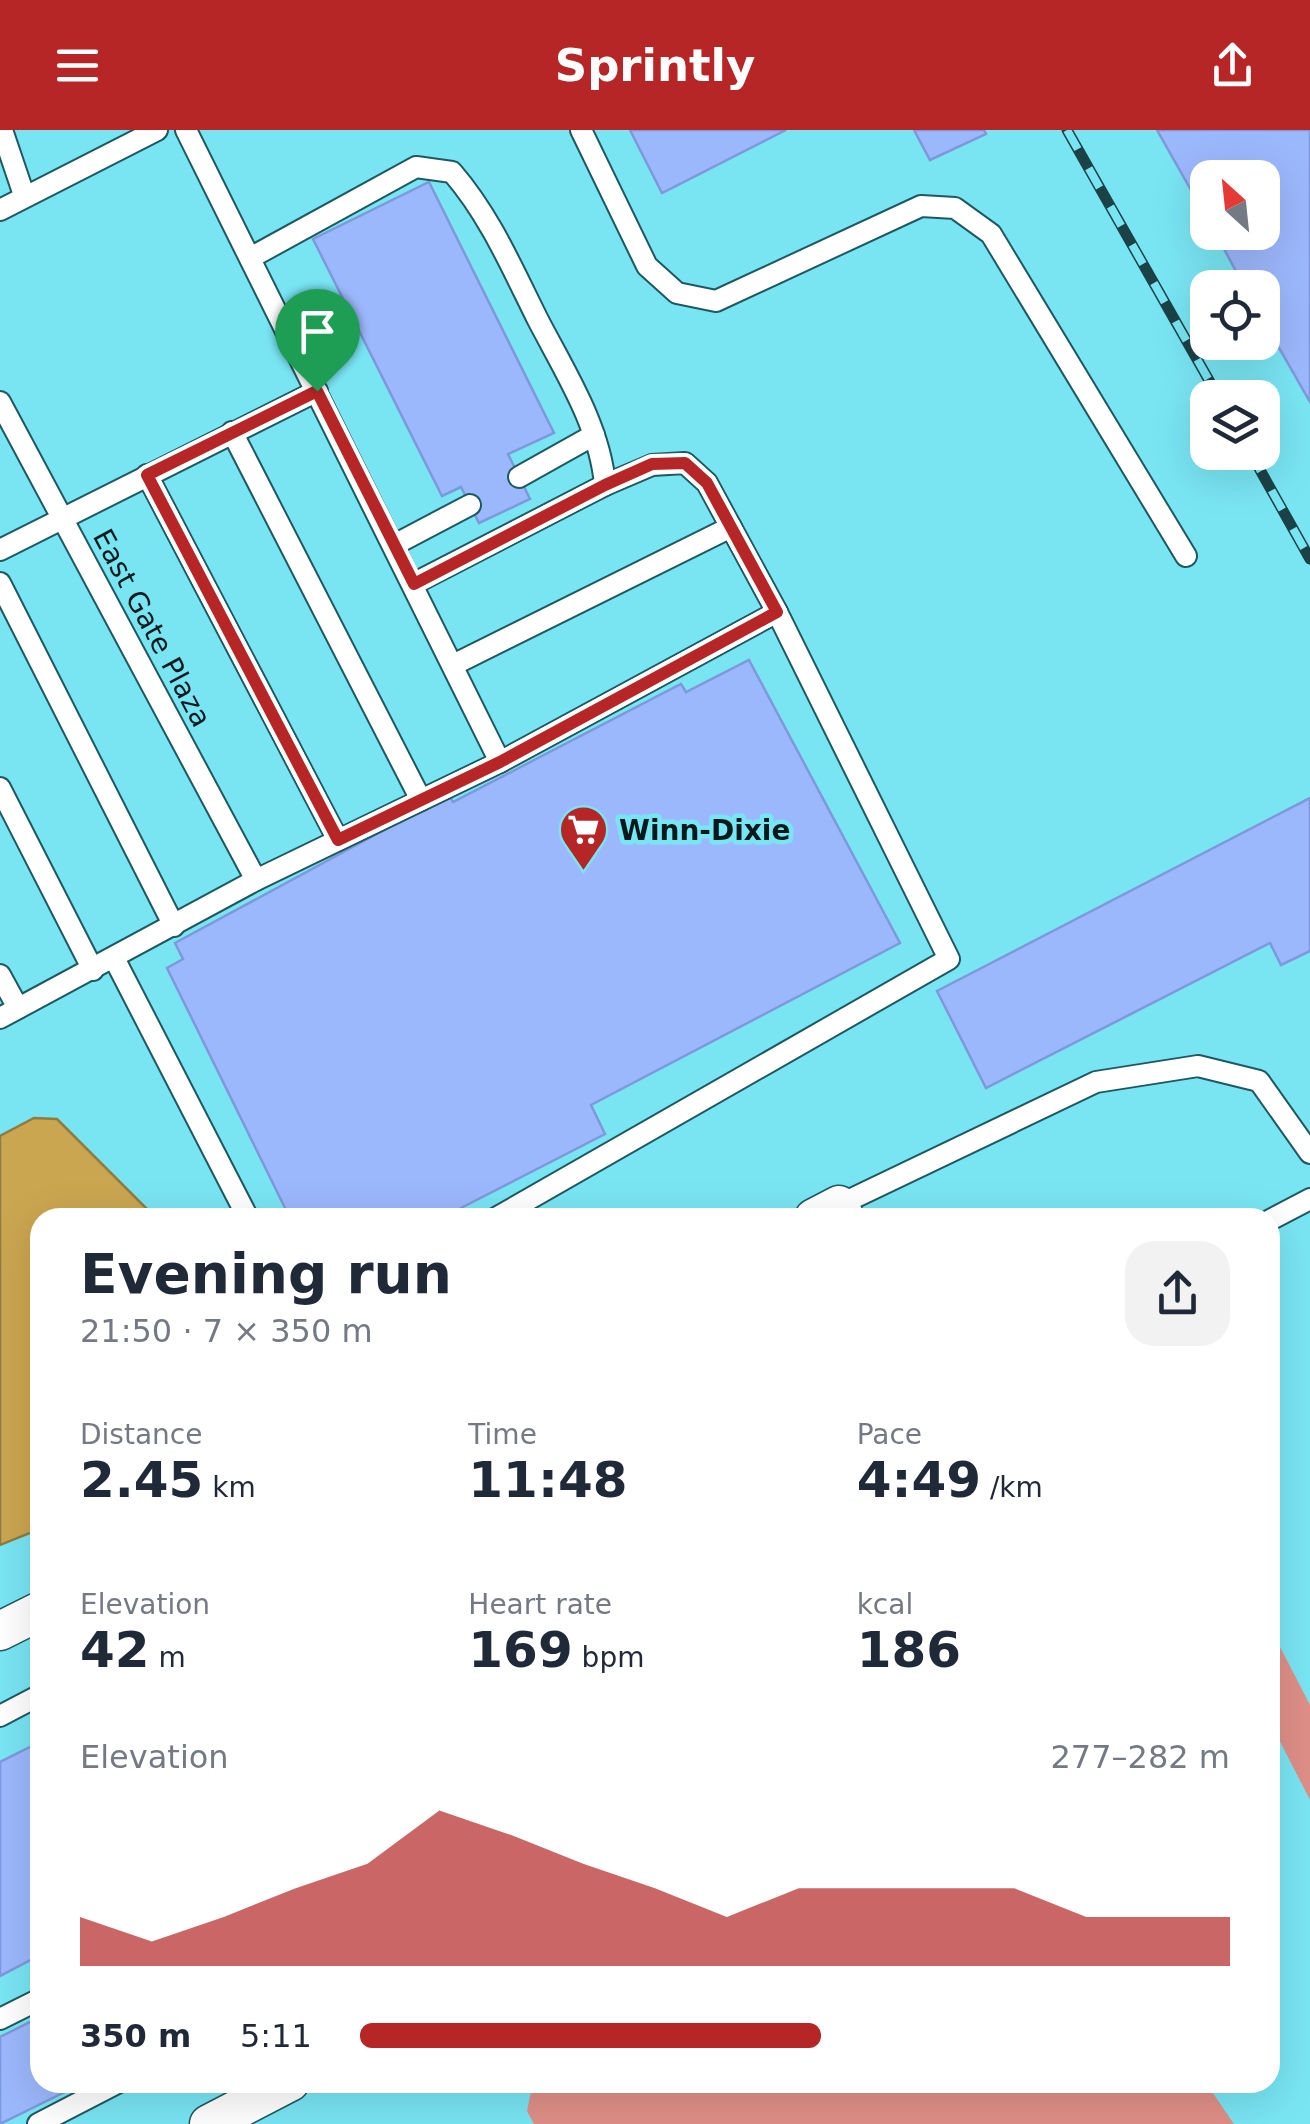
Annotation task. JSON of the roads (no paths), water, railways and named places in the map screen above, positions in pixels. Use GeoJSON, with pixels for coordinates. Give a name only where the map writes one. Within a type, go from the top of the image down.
{"type":"FeatureCollection","features":[{"type":"Feature","properties":{"kind":"street"},"geometry":{"type":"LineString","coordinates":[[0,1631],[30,1616]]}},
{"type":"Feature","properties":{"kind":"street"},"geometry":{"type":"LineString","coordinates":[[209,2124],[269,2093]]}},
{"type":"Feature","properties":{"kind":"lane"},"geometry":{"type":"LineString","coordinates":[[2,130],[24,196]]}},
{"type":"Feature","properties":{"kind":"lane"},"geometry":{"type":"LineString","coordinates":[[0,210],[157,130]]}},
{"type":"Feature","properties":{"kind":"lane"},"geometry":{"type":"LineString","coordinates":[[186,130],[500,762]]}},
{"type":"Feature","properties":{"kind":"lane"},"geometry":{"type":"LineString","coordinates":[[581,130],[647,266],[678,293],[716,302],[921,206],[955,208],[991,234],[1186,556]]}},
{"type":"Feature","properties":{"kind":"lane"},"geometry":{"type":"LineString","coordinates":[[250,258],[416,167],[452,172],[479,203],[582,406],[603,458],[605,485]]}},
{"type":"Feature","properties":{"kind":"lane"},"geometry":{"type":"LineString","coordinates":[[0,550],[317,391]]}},
{"type":"Feature","properties":{"kind":"lane","name":"East Gate Plaza"},"geometry":{"type":"LineString","coordinates":[[0,402],[256,880]]}},
{"type":"Feature","properties":{"kind":"lane"},"geometry":{"type":"LineString","coordinates":[[232,432],[421,800]]}},
{"type":"Feature","properties":{"kind":"lane"},"geometry":{"type":"LineString","coordinates":[[519,478],[594,435]]}},
{"type":"Feature","properties":{"kind":"lane"},"geometry":{"type":"LineString","coordinates":[[414,584],[652,464],[685,463],[707,483],[777,612],[949,959],[513,1208]]}},
{"type":"Feature","properties":{"kind":"lane"},"geometry":{"type":"LineString","coordinates":[[147,475],[338,840]]}},
{"type":"Feature","properties":{"kind":"lane"},"geometry":{"type":"LineString","coordinates":[[394,545],[470,505]]}},
{"type":"Feature","properties":{"kind":"lane"},"geometry":{"type":"LineString","coordinates":[[453,665],[731,527]]}},
{"type":"Feature","properties":{"kind":"lane"},"geometry":{"type":"LineString","coordinates":[[0,583],[174,926]]}},
{"type":"Feature","properties":{"kind":"lane"},"geometry":{"type":"LineString","coordinates":[[0,975],[9,1013],[256,880],[500,762],[777,612]]}},
{"type":"Feature","properties":{"kind":"lane"},"geometry":{"type":"LineString","coordinates":[[0,788],[93,970]]}},
{"type":"Feature","properties":{"kind":"lane"},"geometry":{"type":"LineString","coordinates":[[114,958],[243,1208]]}},
{"type":"Feature","properties":{"kind":"lane"},"geometry":{"type":"LineString","coordinates":[[842,1208],[1096,1082],[1198,1066],[1260,1081],[1310,1153]]}},
{"type":"Feature","properties":{"kind":"lane"},"geometry":{"type":"LineString","coordinates":[[1280,1215],[1310,1199]]}},
{"type":"Feature","properties":{"kind":"lane"},"geometry":{"type":"LineString","coordinates":[[0,1716],[30,1700]]}},
{"type":"Feature","properties":{"kind":"lane"},"geometry":{"type":"LineString","coordinates":[[0,2019],[30,2004]]}},
{"type":"Feature","properties":{"kind":"lane"},"geometry":{"type":"LineString","coordinates":[[38,2124],[98,2093]]}},
{"type":"Feature","properties":{"kind":"railway"},"geometry":{"type":"LineString","coordinates":[[1067,130],[1209,380]]}},
{"type":"Feature","properties":{"kind":"railway"},"geometry":{"type":"LineString","coordinates":[[1260,470],[1310,559]]}},
{"type":"Feature","properties":{"kind":"place","name":"Winn-Dixie"},"geometry":{"type":"Point","coordinates":[584,872]}}]}
